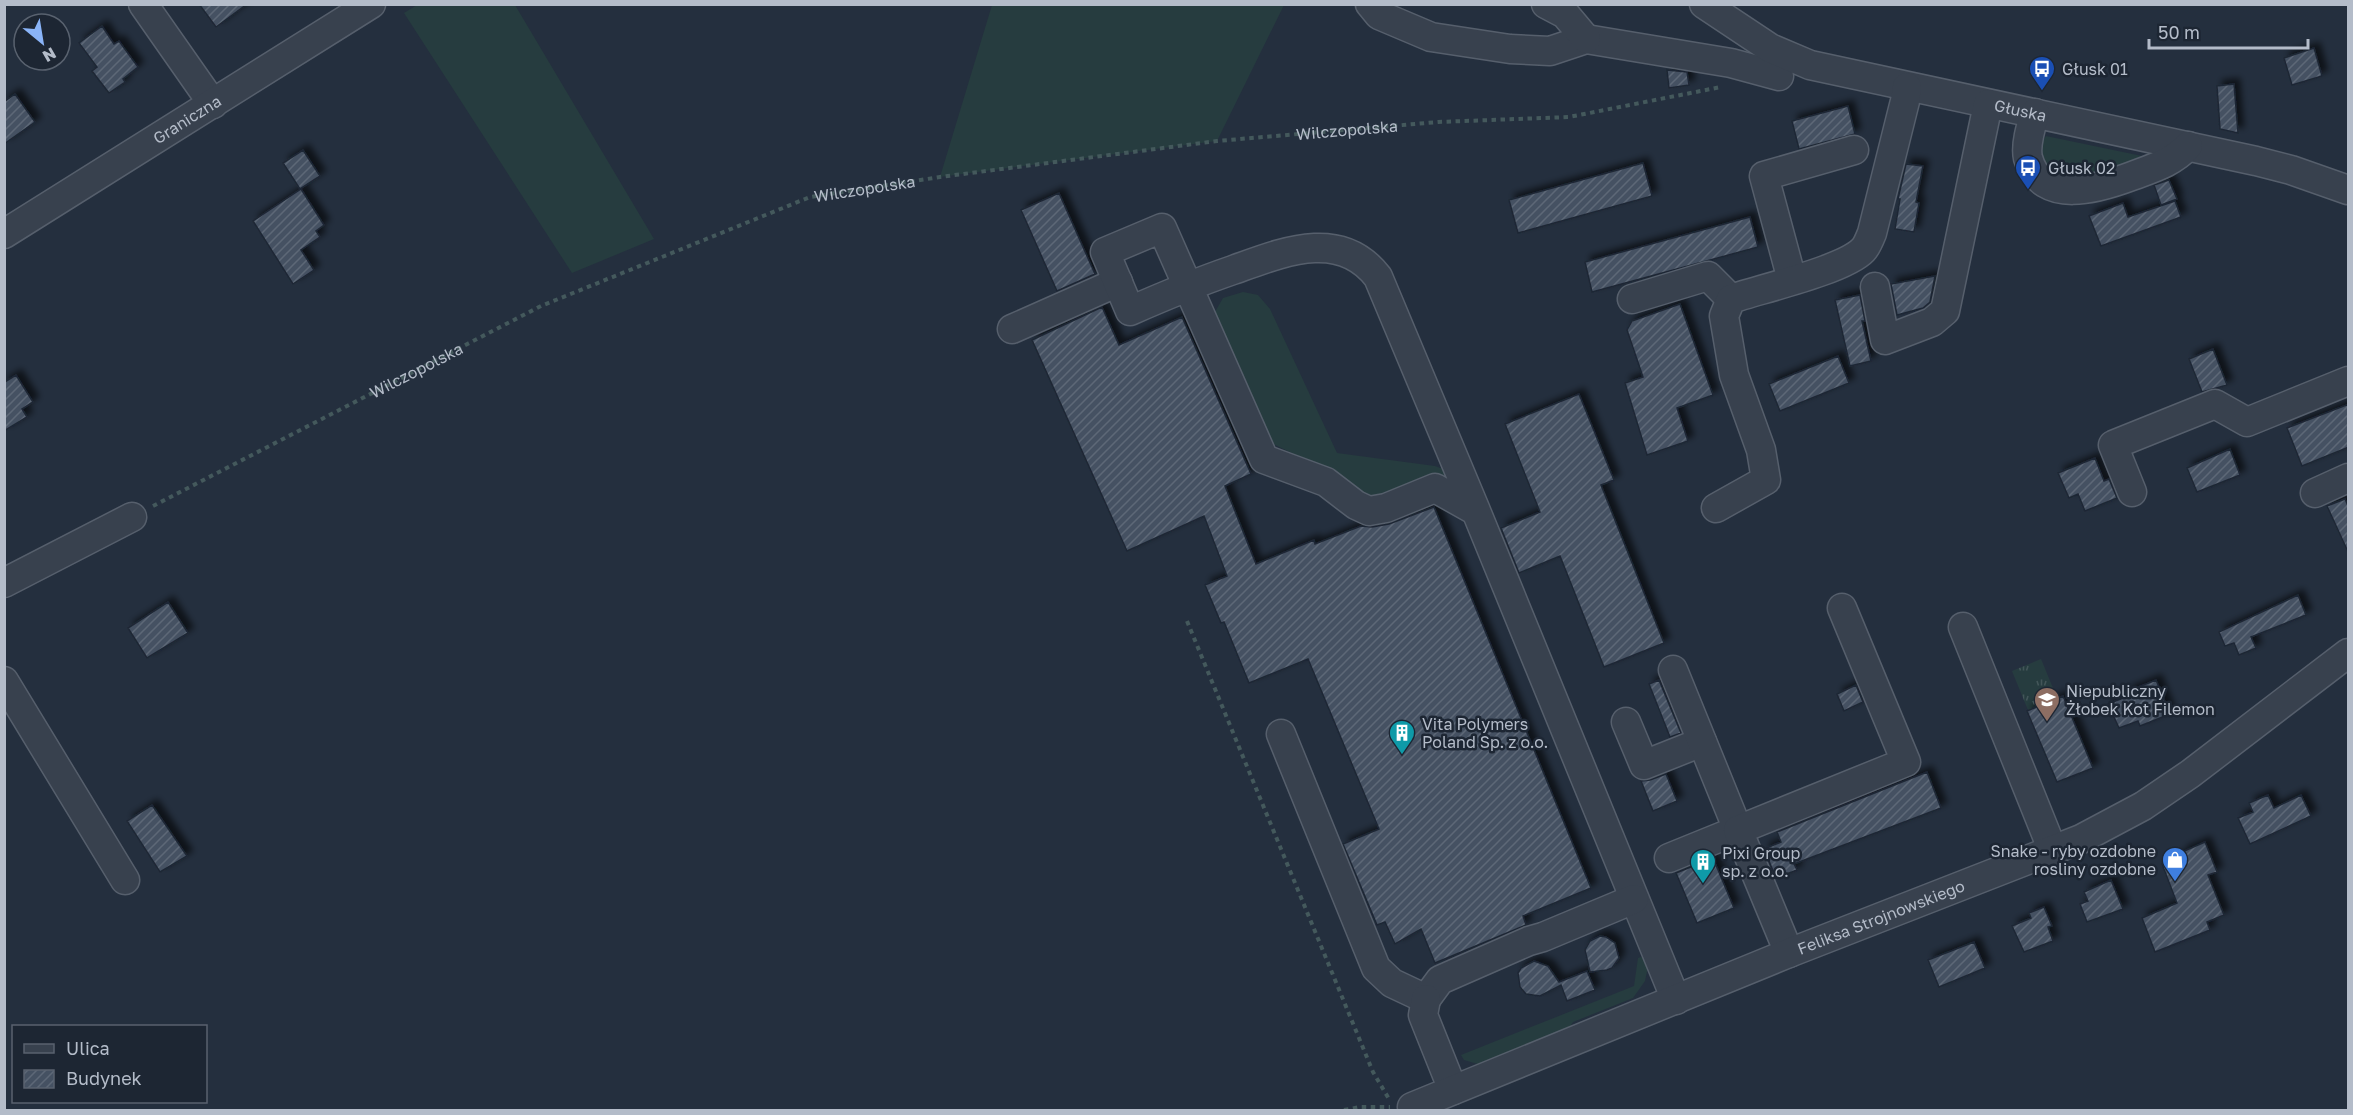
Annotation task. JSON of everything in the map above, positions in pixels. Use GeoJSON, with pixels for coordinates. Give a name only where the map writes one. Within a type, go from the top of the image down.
{"type":"FeatureCollection","features":[{"type":"Feature","properties":{"kind":"street"},"geometry":{"type":"LineString","coordinates":[[143,4],[213,104]]}},
{"type":"Feature","properties":{"kind":"street","name":"Graniczna"},"geometry":{"type":"LineString","coordinates":[[4,234],[371,4]]}},
{"type":"Feature","properties":{"kind":"street"},"geometry":{"type":"LineString","coordinates":[[1370,4],[1379,15],[1431,37],[1510,49],[1550,51],[1586,39],[1731,63],[1779,76]]}},
{"type":"Feature","properties":{"kind":"street"},"geometry":{"type":"LineString","coordinates":[[1546,4],[1565,14],[1586,39]]}},
{"type":"Feature","properties":{"kind":"street","name":"Głuska"},"geometry":{"type":"LineString","coordinates":[[1704,4],[1758,41],[1801,62],[2291,170],[2349,190]]}},
{"type":"Feature","properties":{"kind":"street"},"geometry":{"type":"LineString","coordinates":[[1731,299],[1846,261],[1864,250],[1872,233],[1907,87]]}},
{"type":"Feature","properties":{"kind":"street"},"geometry":{"type":"LineString","coordinates":[[1875,287],[1886,340],[1932,322],[1945,311],[1988,104]]}},
{"type":"Feature","properties":{"kind":"street"},"geometry":{"type":"LineString","coordinates":[[2035,113],[2027,150],[2028,158],[2039,176],[2056,188],[2072,191],[2108,185],[2176,158],[2188,146]]}},
{"type":"Feature","properties":{"kind":"street"},"geometry":{"type":"LineString","coordinates":[[1792,280],[1764,176],[1854,150]]}},
{"type":"Feature","properties":{"kind":"street"},"geometry":{"type":"LineString","coordinates":[[1476,511],[1435,488],[1386,508],[1369,511],[1356,505],[1326,482],[1264,459],[1187,287],[1162,228],[1105,252],[1130,310],[1187,287],[1284,252],[1302,248],[1336,249],[1364,262],[1378,277],[1476,511],[1676,1000]]}},
{"type":"Feature","properties":{"kind":"street"},"geometry":{"type":"LineString","coordinates":[[1632,299],[1708,276],[1731,299]]}},
{"type":"Feature","properties":{"kind":"street"},"geometry":{"type":"LineString","coordinates":[[1012,329],[1118,282]]}},
{"type":"Feature","properties":{"kind":"street"},"geometry":{"type":"LineString","coordinates":[[1716,508],[1766,480],[1761,450],[1734,375],[1724,316],[1731,299]]}},
{"type":"Feature","properties":{"kind":"street"},"geometry":{"type":"LineString","coordinates":[[2132,492],[2113,445],[2215,404],[2247,422],[2349,381]]}},
{"type":"Feature","properties":{"kind":"street"},"geometry":{"type":"LineString","coordinates":[[2315,493],[2349,478]]}},
{"type":"Feature","properties":{"kind":"street"},"geometry":{"type":"LineString","coordinates":[[4,583],[132,516]]}},
{"type":"Feature","properties":{"kind":"street"},"geometry":{"type":"LineString","coordinates":[[1669,858],[1906,762],[1842,608]]}},
{"type":"Feature","properties":{"kind":"street"},"geometry":{"type":"LineString","coordinates":[[1963,627],[2053,851]]}},
{"type":"Feature","properties":{"kind":"street","name":"Feliksa Strojnowskiego"},"geometry":{"type":"LineString","coordinates":[[1412,1107],[1789,953],[2053,851],[2112,824],[2190,774],[2349,653]]}},
{"type":"Feature","properties":{"kind":"street"},"geometry":{"type":"LineString","coordinates":[[1673,670],[1789,953]]}},
{"type":"Feature","properties":{"kind":"street"},"geometry":{"type":"LineString","coordinates":[[4,681],[125,880]]}},
{"type":"Feature","properties":{"kind":"street"},"geometry":{"type":"LineString","coordinates":[[1626,722],[1644,765],[1702,742]]}},
{"type":"Feature","properties":{"kind":"street"},"geometry":{"type":"LineString","coordinates":[[1281,734],[1376,968],[1392,983],[1426,999]]}},
{"type":"Feature","properties":{"kind":"street"},"geometry":{"type":"LineString","coordinates":[[1453,1090],[1423,1015],[1426,999],[1440,980],[1634,899]]}},
{"type":"Feature","properties":{"kind":"path","name":"Wilczopolska"},"geometry":{"type":"LineString","coordinates":[[132,516],[541,306],[810,197],[940,177],[1217,141],[1438,122],[1569,117],[1732,85]]}},
{"type":"Feature","properties":{"kind":"path"},"geometry":{"type":"LineString","coordinates":[[1187,621],[1373,1072],[1395,1107],[1360,1107],[1344,1110]]}},
{"type":"Feature","properties":{"kind":"path"},"geometry":{"type":"LineString","coordinates":[[2033,703],[2050,696],[2052,700]]}},
{"type":"Feature","properties":{"kind":"green space"},"geometry":{"type":"Polygon","coordinates":[[[992,4],[1284,5],[1217,141],[940,177],[992,4]]]}},
{"type":"Feature","properties":{"kind":"green space"},"geometry":{"type":"Polygon","coordinates":[[[417,5],[515,5],[654,239],[572,273],[404,13],[417,5]]]}},
{"type":"Feature","properties":{"kind":"green space"},"geometry":{"type":"Polygon","coordinates":[[[2046,136],[2142,156],[2091,175],[2064,176],[2053,171],[2042,159],[2042,142],[2046,136]]]}},
{"type":"Feature","properties":{"kind":"green space"},"geometry":{"type":"Polygon","coordinates":[[[1243,292],[1258,295],[1270,309],[1337,453],[1435,466],[1443,469],[1452,484],[1384,502],[1367,496],[1346,479],[1269,442],[1214,318],[1223,298],[1243,292]]]}},
{"type":"Feature","properties":{"kind":"green space"},"geometry":{"type":"Polygon","coordinates":[[[2041,659],[2057,698],[2028,710],[2012,671],[2041,659]]]}},
{"type":"Feature","properties":{"kind":"green space"},"geometry":{"type":"Polygon","coordinates":[[[1647,955],[1648,967],[1645,981],[1633,998],[1573,1022],[1564,1037],[1481,1065],[1464,1060],[1461,1055],[1634,986],[1638,958],[1647,955]]]}},
{"type":"Feature","properties":{"kind":"building"},"geometry":{"type":"Polygon","coordinates":[[[199,4],[247,4],[216,27],[199,4]]]}},
{"type":"Feature","properties":{"kind":"building"},"geometry":{"type":"Polygon","coordinates":[[[102,26],[114,44],[119,41],[138,67],[123,79],[125,82],[109,93],[92,71],[97,67],[79,43],[102,26]]]}},
{"type":"Feature","properties":{"kind":"building"},"geometry":{"type":"Polygon","coordinates":[[[2314,48],[2322,76],[2292,85],[2284,58],[2314,48]]]}},
{"type":"Feature","properties":{"kind":"building"},"geometry":{"type":"Polygon","coordinates":[[[1667,70],[1687,72],[1689,85],[1669,88],[1667,70]]]}},
{"type":"Feature","properties":{"kind":"building"},"geometry":{"type":"Polygon","coordinates":[[[2234,84],[2238,133],[2220,129],[2217,86],[2234,84]]]}},
{"type":"Feature","properties":{"kind":"building"},"geometry":{"type":"Polygon","coordinates":[[[15,94],[35,122],[4,144],[4,102],[15,94]]]}},
{"type":"Feature","properties":{"kind":"building"},"geometry":{"type":"Polygon","coordinates":[[[1848,106],[1855,134],[1799,149],[1792,121],[1848,106]]]}},
{"type":"Feature","properties":{"kind":"building"},"geometry":{"type":"Polygon","coordinates":[[[303,150],[320,176],[300,189],[283,163],[303,150]]]}},
{"type":"Feature","properties":{"kind":"building"},"geometry":{"type":"Polygon","coordinates":[[[1643,163],[1652,196],[1518,233],[1509,200],[1643,163]]]}},
{"type":"Feature","properties":{"kind":"building"},"geometry":{"type":"Polygon","coordinates":[[[1906,164],[1923,166],[1916,202],[1919,203],[1914,232],[1895,229],[1900,199],[1898,199],[1906,164]]]}},
{"type":"Feature","properties":{"kind":"building"},"geometry":{"type":"Polygon","coordinates":[[[2169,180],[2177,199],[2161,205],[2154,185],[2169,180]]]}},
{"type":"Feature","properties":{"kind":"building"},"geometry":{"type":"Polygon","coordinates":[[[301,189],[324,225],[316,231],[320,237],[301,250],[314,270],[293,284],[253,221],[301,189]]]}},
{"type":"Feature","properties":{"kind":"building"},"geometry":{"type":"Polygon","coordinates":[[[1059,193],[1095,274],[1057,291],[1021,210],[1059,193]]]}},
{"type":"Feature","properties":{"kind":"building"},"geometry":{"type":"Polygon","coordinates":[[[2175,201],[2181,217],[2101,246],[2089,216],[2123,203],[2128,217],[2175,201]]]}},
{"type":"Feature","properties":{"kind":"building"},"geometry":{"type":"Polygon","coordinates":[[[1750,217],[1758,247],[1592,292],[1585,262],[1750,217]]]}},
{"type":"Feature","properties":{"kind":"building"},"geometry":{"type":"Polygon","coordinates":[[[1935,276],[1930,302],[1923,308],[1897,315],[1891,284],[1935,276]]]}},
{"type":"Feature","properties":{"kind":"building"},"geometry":{"type":"Polygon","coordinates":[[[1860,295],[1865,321],[1862,321],[1871,361],[1850,366],[1835,300],[1860,295]]]}},
{"type":"Feature","properties":{"kind":"building"},"geometry":{"type":"Polygon","coordinates":[[[1680,304],[1713,395],[1677,408],[1688,441],[1647,455],[1625,383],[1643,377],[1627,330],[1632,321],[1680,304]]]}},
{"type":"Feature","properties":{"kind":"building"},"geometry":{"type":"Polygon","coordinates":[[[1102,307],[1119,345],[1182,317],[1251,474],[1225,486],[1256,564],[1314,540],[1315,544],[1361,526],[1389,524],[1434,507],[1591,888],[1523,916],[1526,925],[1435,963],[1421,929],[1395,944],[1385,922],[1377,925],[1343,844],[1379,829],[1308,659],[1249,683],[1224,622],[1221,623],[1205,585],[1227,576],[1204,516],[1127,551],[1032,340],[1102,307]]]}},
{"type":"Feature","properties":{"kind":"building"},"geometry":{"type":"Polygon","coordinates":[[[2213,349],[2227,385],[2202,392],[2189,359],[2213,349]]]}},
{"type":"Feature","properties":{"kind":"building"},"geometry":{"type":"Polygon","coordinates":[[[1838,356],[1849,383],[1780,411],[1769,384],[1838,356]]]}},
{"type":"Feature","properties":{"kind":"building"},"geometry":{"type":"Polygon","coordinates":[[[16,375],[33,402],[22,409],[27,417],[4,431],[4,380],[5,382],[16,375]]]}},
{"type":"Feature","properties":{"kind":"building"},"geometry":{"type":"Polygon","coordinates":[[[1579,394],[1614,480],[1601,485],[1664,643],[1604,667],[1560,556],[1519,573],[1501,528],[1540,512],[1505,424],[1579,394]]]}},
{"type":"Feature","properties":{"kind":"building"},"geometry":{"type":"Polygon","coordinates":[[[2349,404],[2349,447],[2302,466],[2287,428],[2349,404]]]}},
{"type":"Feature","properties":{"kind":"building"},"geometry":{"type":"Polygon","coordinates":[[[2230,449],[2240,475],[2197,492],[2187,468],[2230,449]]]}},
{"type":"Feature","properties":{"kind":"building"},"geometry":{"type":"Polygon","coordinates":[[[2095,458],[2104,481],[2109,479],[2117,498],[2085,511],[2078,494],[2069,498],[2058,473],[2095,458]]]}},
{"type":"Feature","properties":{"kind":"building"},"geometry":{"type":"Polygon","coordinates":[[[2345,499],[2349,508],[2349,554],[2327,506],[2345,499]]]}},
{"type":"Feature","properties":{"kind":"building"},"geometry":{"type":"Polygon","coordinates":[[[2298,595],[2306,615],[2251,637],[2256,648],[2239,655],[2234,643],[2225,646],[2219,632],[2298,595]]]}},
{"type":"Feature","properties":{"kind":"building"},"geometry":{"type":"Polygon","coordinates":[[[168,602],[188,633],[147,658],[128,628],[168,602]]]}},
{"type":"Feature","properties":{"kind":"building"},"geometry":{"type":"Polygon","coordinates":[[[1659,680],[1681,733],[1670,737],[1649,684],[1659,680]]]}},
{"type":"Feature","properties":{"kind":"building"},"geometry":{"type":"Polygon","coordinates":[[[2156,680],[2170,714],[2140,726],[2138,721],[2119,728],[2108,704],[2128,696],[2126,692],[2156,680]]]}},
{"type":"Feature","properties":{"kind":"building"},"geometry":{"type":"Polygon","coordinates":[[[1856,685],[1863,702],[1844,711],[1837,694],[1856,685]]]}},
{"type":"Feature","properties":{"kind":"building"},"geometry":{"type":"Polygon","coordinates":[[[2063,696],[2093,768],[2057,782],[2027,711],[2063,696]]]}},
{"type":"Feature","properties":{"kind":"building"},"geometry":{"type":"Polygon","coordinates":[[[1927,772],[1941,808],[1794,864],[1797,870],[1776,878],[1764,849],[1781,842],[1777,832],[1927,772]]]}},
{"type":"Feature","properties":{"kind":"building"},"geometry":{"type":"Polygon","coordinates":[[[1666,774],[1677,801],[1653,811],[1641,781],[1666,774]]]}},
{"type":"Feature","properties":{"kind":"building"},"geometry":{"type":"Polygon","coordinates":[[[2268,795],[2274,808],[2301,795],[2311,816],[2250,844],[2238,818],[2253,812],[2249,803],[2268,795]]]}},
{"type":"Feature","properties":{"kind":"building"},"geometry":{"type":"Polygon","coordinates":[[[152,805],[187,856],[160,872],[127,821],[152,805]]]}},
{"type":"Feature","properties":{"kind":"building"},"geometry":{"type":"Polygon","coordinates":[[[2205,842],[2217,872],[2208,875],[2224,915],[2207,922],[2210,930],[2155,952],[2142,918],[2177,903],[2162,864],[2205,842]]]}},
{"type":"Feature","properties":{"kind":"building","name":"Pixi Group sp. z o.o."},"geometry":{"type":"Polygon","coordinates":[[[1713,858],[1734,908],[1697,923],[1676,873],[1713,858]]]}},
{"type":"Feature","properties":{"kind":"building"},"geometry":{"type":"Polygon","coordinates":[[[2111,880],[2123,909],[2087,922],[2080,904],[2088,901],[2084,892],[2111,880]]]}},
{"type":"Feature","properties":{"kind":"building"},"geometry":{"type":"Polygon","coordinates":[[[2044,907],[2052,926],[2048,927],[2053,941],[2024,952],[2012,926],[2031,918],[2029,913],[2044,907]]]}},
{"type":"Feature","properties":{"kind":"building"},"geometry":{"type":"Polygon","coordinates":[[[1600,936],[1615,943],[1619,958],[1612,968],[1590,972],[1585,950],[1590,941],[1600,936]]]}},
{"type":"Feature","properties":{"kind":"building"},"geometry":{"type":"Polygon","coordinates":[[[1974,942],[1985,968],[1939,987],[1928,960],[1974,942]]]}},
{"type":"Feature","properties":{"kind":"building"},"geometry":{"type":"Polygon","coordinates":[[[1534,961],[1548,966],[1559,982],[1587,971],[1595,990],[1567,1001],[1561,985],[1540,996],[1526,994],[1520,987],[1518,973],[1521,968],[1534,961]]]}},
{"type":"Feature","properties":{"kind":"place","name":"Głusk 01"},"geometry":{"type":"Point","coordinates":[2042,92]}},
{"type":"Feature","properties":{"kind":"place","name":"Głusk 02"},"geometry":{"type":"Point","coordinates":[2028,191]}},
{"type":"Feature","properties":{"kind":"place","name":"Niepubliczny Żłobek Kot Filemon"},"geometry":{"type":"Point","coordinates":[2047,723]}},
{"type":"Feature","properties":{"kind":"place","name":"Vita Polymers Poland Sp. z o.o."},"geometry":{"type":"Point","coordinates":[1402,756]}},
{"type":"Feature","properties":{"kind":"place","name":"Snake - ryby ozdobne rosliny ozdobne"},"geometry":{"type":"Point","coordinates":[2175,883]}},
{"type":"Feature","properties":{"kind":"place","name":"Pixi Group sp. z o.o."},"geometry":{"type":"Point","coordinates":[1703,885]}}]}
